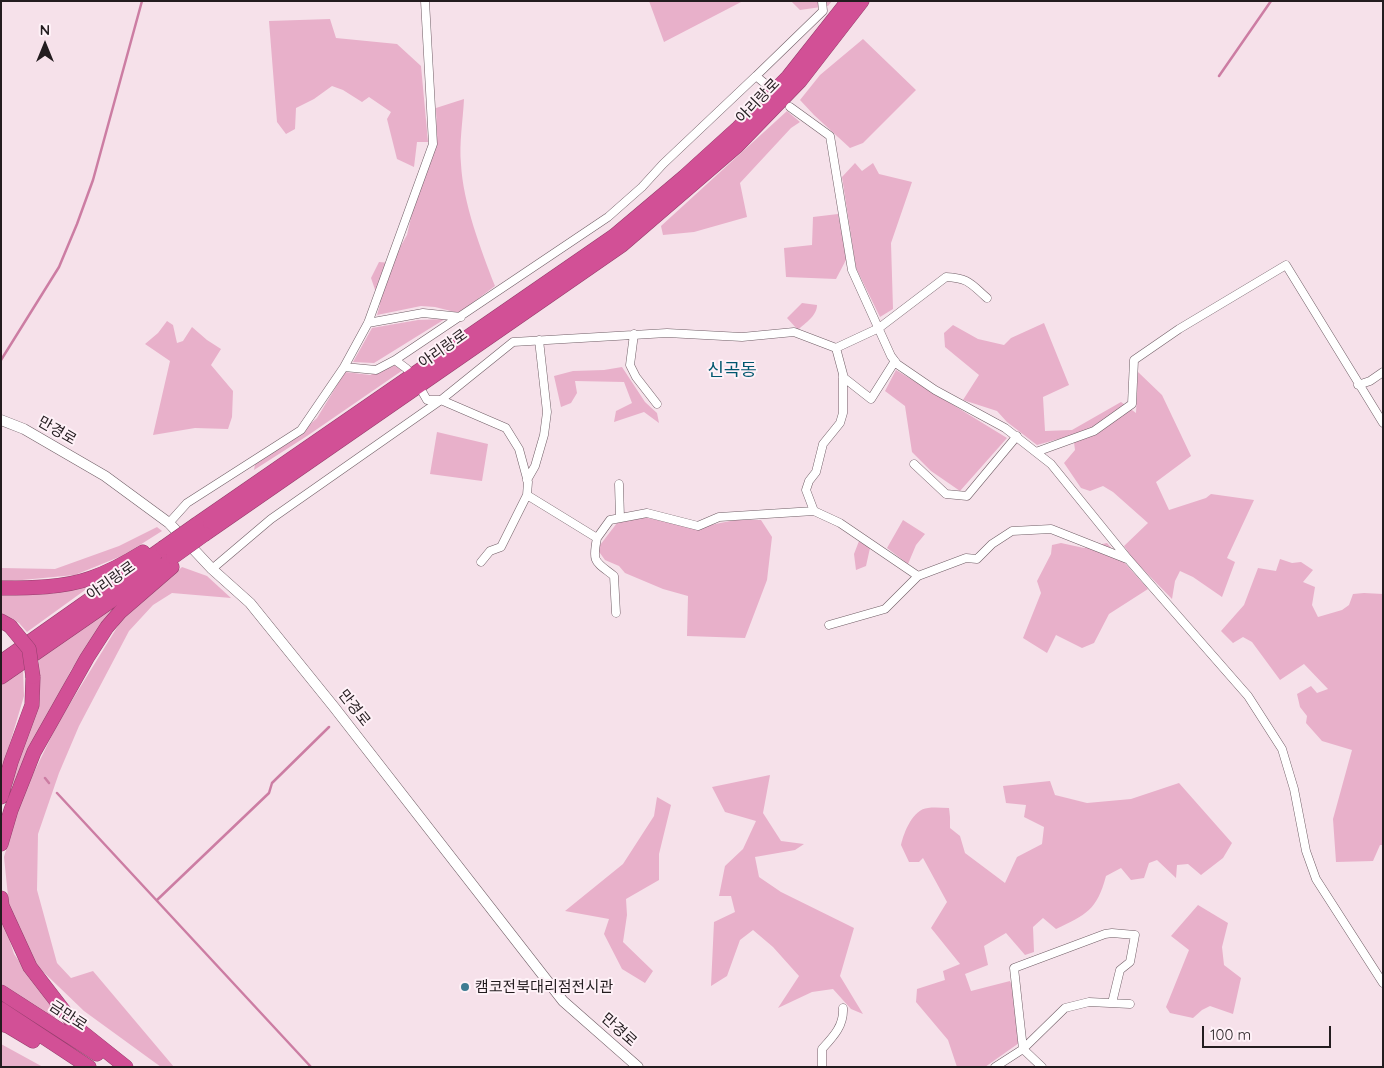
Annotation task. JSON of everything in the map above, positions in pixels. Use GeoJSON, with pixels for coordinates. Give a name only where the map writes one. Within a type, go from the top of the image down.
{"type":"FeatureCollection","features":[{"type":"Feature","properties":{"kind":"highway","name":"아리랑로"},"geometry":{"type":"LineString","coordinates":[[1,677],[166,554],[614,236],[738,128],[788,77],[848,1]]}},
{"type":"Feature","properties":{"kind":"highway","name":"아리랑로"},"geometry":{"type":"LineString","coordinates":[[201,529],[622,245],[736,146],[800,81],[862,1]]}},
{"type":"Feature","properties":{"kind":"highway"},"geometry":{"type":"LineString","coordinates":[[1,588],[53,586],[90,579],[152,547],[166,554],[172,567],[120,612],[107,627],[87,658],[34,752],[11,810],[1,844]]}},
{"type":"Feature","properties":{"kind":"highway","name":"아리랑로"},"geometry":{"type":"LineString","coordinates":[[1,662],[166,554]]}},
{"type":"Feature","properties":{"kind":"highway"},"geometry":{"type":"LineString","coordinates":[[1,797],[11,762],[32,706],[33,677],[29,649],[6,623]]}},
{"type":"Feature","properties":{"kind":"highway"},"geometry":{"type":"LineString","coordinates":[[1,898],[2,906],[30,967],[77,1028],[126,1067]]}},
{"type":"Feature","properties":{"kind":"highway","name":"금만로"},"geometry":{"type":"LineString","coordinates":[[1,992],[117,1067]]}},
{"type":"Feature","properties":{"kind":"highway","name":"금만로"},"geometry":{"type":"LineString","coordinates":[[1,1009],[89,1067]]}},
{"type":"Feature","properties":{"kind":"highway"},"geometry":{"type":"LineString","coordinates":[[1,1024],[8,1026],[63,1058],[67,1053]]}},
{"type":"Feature","properties":{"kind":"street"},"geometry":{"type":"LineString","coordinates":[[169,523],[187,503],[301,430],[344,367],[368,323],[433,144],[425,1]]}},
{"type":"Feature","properties":{"kind":"street"},"geometry":{"type":"LineString","coordinates":[[344,367],[376,370],[396,360],[608,217],[642,187],[663,164],[824,11],[822,1]]}},
{"type":"Feature","properties":{"kind":"street"},"geometry":{"type":"LineString","coordinates":[[756,76],[769,87]]}},
{"type":"Feature","properties":{"kind":"street"},"geometry":{"type":"LineString","coordinates":[[790,107],[830,136],[852,270],[895,361],[935,390],[1006,428],[1051,464],[1128,559],[1248,696],[1282,749],[1294,789],[1306,851],[1316,879],[1383,983]]}},
{"type":"Feature","properties":{"kind":"street"},"geometry":{"type":"LineString","coordinates":[[1036,452],[1094,431],[1132,404],[1134,360],[1179,329],[1286,265],[1383,423]]}},
{"type":"Feature","properties":{"kind":"street"},"geometry":{"type":"LineString","coordinates":[[212,568],[271,520],[442,400],[513,342],[634,334],[667,333],[742,337],[794,332],[836,348],[879,328],[946,277],[968,281],[986,298]]}},
{"type":"Feature","properties":{"kind":"street"},"geometry":{"type":"LineString","coordinates":[[368,323],[423,313],[461,317]]}},
{"type":"Feature","properties":{"kind":"street"},"geometry":{"type":"LineString","coordinates":[[634,334],[630,365],[636,377],[657,404]]}},
{"type":"Feature","properties":{"kind":"street"},"geometry":{"type":"LineString","coordinates":[[528,480],[535,466],[544,435],[547,412],[539,340]]}},
{"type":"Feature","properties":{"kind":"street"},"geometry":{"type":"LineString","coordinates":[[814,511],[806,490],[809,481],[816,472],[823,444],[840,423],[843,413],[843,377],[836,348]]}},
{"type":"Feature","properties":{"kind":"street"},"geometry":{"type":"LineString","coordinates":[[396,360],[407,369]]}},
{"type":"Feature","properties":{"kind":"street"},"geometry":{"type":"LineString","coordinates":[[843,377],[871,398],[895,361]]}},
{"type":"Feature","properties":{"kind":"street"},"geometry":{"type":"LineString","coordinates":[[1358,385],[1370,381],[1383,372]]}},
{"type":"Feature","properties":{"kind":"street"},"geometry":{"type":"LineString","coordinates":[[423,393],[427,400],[442,400],[506,428],[519,450],[528,480],[527,495],[501,547],[490,552],[481,562]]}},
{"type":"Feature","properties":{"kind":"street","name":"만경로"},"geometry":{"type":"LineString","coordinates":[[1,420],[24,429],[105,476],[169,523],[212,568],[250,603],[338,712],[563,1001],[638,1067]]}},
{"type":"Feature","properties":{"kind":"street"},"geometry":{"type":"LineString","coordinates":[[914,464],[946,494],[967,496],[1017,436]]}},
{"type":"Feature","properties":{"kind":"street"},"geometry":{"type":"LineString","coordinates":[[619,484],[620,518]]}},
{"type":"Feature","properties":{"kind":"street"},"geometry":{"type":"LineString","coordinates":[[527,495],[597,538]]}},
{"type":"Feature","properties":{"kind":"street"},"geometry":{"type":"LineString","coordinates":[[616,613],[614,576],[599,564],[594,554],[597,538],[610,520],[647,513],[698,526],[719,517],[814,511],[840,524],[918,576]]}},
{"type":"Feature","properties":{"kind":"street"},"geometry":{"type":"LineString","coordinates":[[829,625],[885,609],[918,576],[966,558],[977,559],[992,544],[1012,531],[1051,529],[1128,559]]}},
{"type":"Feature","properties":{"kind":"street"},"geometry":{"type":"LineString","coordinates":[[1042,1067],[1023,1049],[1014,968],[1105,934],[1135,935],[1130,962],[1120,970],[1112,1004]]}},
{"type":"Feature","properties":{"kind":"street"},"geometry":{"type":"LineString","coordinates":[[996,1067],[1023,1049],[1065,1008],[1089,1002],[1130,1004]]}},
{"type":"Feature","properties":{"kind":"street"},"geometry":{"type":"LineString","coordinates":[[822,1067],[822,1049],[836,1036],[843,1008]]}},
{"type":"Feature","properties":{"kind":"shaded area"},"geometry":{"type":"Polygon","coordinates":[[[649,1],[743,1],[664,42],[649,1]]]}},
{"type":"Feature","properties":{"kind":"shaded area"},"geometry":{"type":"Polygon","coordinates":[[[791,1],[832,1],[828,6],[800,10],[791,1]]]}},
{"type":"Feature","properties":{"kind":"shaded area"},"geometry":{"type":"Polygon","coordinates":[[[330,19],[336,38],[397,44],[421,66],[428,142],[417,142],[414,167],[397,159],[387,119],[391,112],[369,97],[362,102],[343,90],[332,86],[314,99],[296,108],[295,129],[286,134],[277,122],[269,21],[330,19]]]}},
{"type":"Feature","properties":{"kind":"shaded area"},"geometry":{"type":"Polygon","coordinates":[[[863,39],[916,90],[863,143],[850,148],[800,100],[820,75],[863,39]]]}},
{"type":"Feature","properties":{"kind":"shaded area"},"geometry":{"type":"Polygon","coordinates":[[[464,99],[460,148],[462,179],[473,226],[495,286],[459,313],[435,307],[421,306],[377,315],[380,304],[371,278],[379,262],[391,263],[407,235],[418,187],[437,139],[436,108],[464,99]]]}},
{"type":"Feature","properties":{"kind":"shaded area"},"geometry":{"type":"Polygon","coordinates":[[[787,111],[800,122],[791,128],[740,183],[747,217],[694,232],[663,235],[661,226],[787,111]]]}},
{"type":"Feature","properties":{"kind":"shaded area"},"geometry":{"type":"Polygon","coordinates":[[[855,163],[862,171],[873,163],[879,174],[912,182],[891,243],[893,309],[880,317],[856,268],[842,177],[855,163]]]}},
{"type":"Feature","properties":{"kind":"shaded area"},"geometry":{"type":"Polygon","coordinates":[[[838,214],[847,258],[836,279],[786,277],[784,248],[812,245],[813,217],[838,214]]]}},
{"type":"Feature","properties":{"kind":"shaded area"},"geometry":{"type":"Polygon","coordinates":[[[802,303],[817,305],[815,313],[798,330],[787,318],[802,303]]]}},
{"type":"Feature","properties":{"kind":"shaded area"},"geometry":{"type":"Polygon","coordinates":[[[445,319],[374,363],[353,362],[372,328],[418,320],[445,319]]]}},
{"type":"Feature","properties":{"kind":"shaded area"},"geometry":{"type":"Polygon","coordinates":[[[167,321],[173,325],[177,343],[183,341],[192,327],[221,349],[211,365],[233,391],[232,417],[228,429],[195,428],[153,435],[170,361],[145,344],[158,333],[167,321]]]}},
{"type":"Feature","properties":{"kind":"shaded area"},"geometry":{"type":"Polygon","coordinates":[[[1044,323],[1069,385],[1043,397],[1045,431],[1072,430],[1121,402],[1136,413],[1138,372],[1162,395],[1191,456],[1156,482],[1169,510],[1206,498],[1211,494],[1254,500],[1227,558],[1235,562],[1222,597],[1193,577],[1180,571],[1175,581],[1172,599],[1133,559],[1124,546],[1148,523],[1113,492],[1103,486],[1090,491],[1081,488],[1064,463],[1075,450],[1073,435],[1037,445],[1007,422],[997,411],[963,400],[979,375],[945,347],[944,333],[953,325],[978,339],[1004,345],[1011,338],[1044,323]]]}},
{"type":"Feature","properties":{"kind":"shaded area"},"geometry":{"type":"Polygon","coordinates":[[[396,365],[403,370],[254,470],[255,464],[317,418],[345,372],[370,375],[396,365]]]}},
{"type":"Feature","properties":{"kind":"shaded area"},"geometry":{"type":"Polygon","coordinates":[[[622,367],[645,402],[657,413],[659,423],[644,412],[614,422],[616,411],[632,403],[624,382],[575,381],[577,393],[571,403],[561,407],[554,376],[573,371],[604,370],[622,367]]]}},
{"type":"Feature","properties":{"kind":"shaded area"},"geometry":{"type":"Polygon","coordinates":[[[896,370],[1007,438],[960,491],[931,471],[912,452],[905,406],[885,391],[896,370]]]}},
{"type":"Feature","properties":{"kind":"shaded area"},"geometry":{"type":"Polygon","coordinates":[[[437,432],[488,444],[482,481],[430,474],[437,432]]]}},
{"type":"Feature","properties":{"kind":"shaded area"},"geometry":{"type":"Polygon","coordinates":[[[643,517],[696,528],[735,520],[761,520],[772,537],[767,580],[745,638],[687,636],[688,596],[663,589],[625,573],[619,566],[605,560],[597,549],[617,523],[643,517]]]}},
{"type":"Feature","properties":{"kind":"shaded area"},"geometry":{"type":"Polygon","coordinates":[[[903,520],[925,534],[916,545],[908,564],[887,548],[903,520]]]}},
{"type":"Feature","properties":{"kind":"shaded area"},"geometry":{"type":"Polygon","coordinates":[[[157,527],[162,531],[124,555],[75,575],[1,582],[1,568],[55,569],[119,546],[157,527]]]}},
{"type":"Feature","properties":{"kind":"shaded area"},"geometry":{"type":"Polygon","coordinates":[[[859,541],[870,548],[866,566],[856,570],[854,554],[859,541]]]}},
{"type":"Feature","properties":{"kind":"shaded area"},"geometry":{"type":"Polygon","coordinates":[[[1061,543],[1084,548],[1107,543],[1148,589],[1109,614],[1094,643],[1082,648],[1056,635],[1047,653],[1023,638],[1041,593],[1037,581],[1051,554],[1052,545],[1061,543]]]}},
{"type":"Feature","properties":{"kind":"shaded area"},"geometry":{"type":"Polygon","coordinates":[[[1280,559],[1292,563],[1301,562],[1313,570],[1303,582],[1315,587],[1312,605],[1318,617],[1342,610],[1349,605],[1353,594],[1383,594],[1383,845],[1380,845],[1373,861],[1336,862],[1333,819],[1352,750],[1322,741],[1306,723],[1307,716],[1300,707],[1297,694],[1311,686],[1317,693],[1328,689],[1304,664],[1280,680],[1252,642],[1243,637],[1233,643],[1221,631],[1244,605],[1258,568],[1276,571],[1280,559]]]}},
{"type":"Feature","properties":{"kind":"shaded area"},"geometry":{"type":"Polygon","coordinates":[[[182,567],[207,576],[231,598],[172,593],[153,605],[129,631],[79,726],[59,773],[38,834],[37,890],[57,963],[71,978],[93,971],[174,1067],[161,1067],[84,1011],[33,962],[9,906],[4,857],[20,801],[58,723],[121,621],[182,567]]]}},
{"type":"Feature","properties":{"kind":"shaded area"},"geometry":{"type":"Polygon","coordinates":[[[92,585],[27,632],[19,623],[1,614],[1,595],[50,594],[92,585]]]}},
{"type":"Feature","properties":{"kind":"shaded area"},"geometry":{"type":"Polygon","coordinates":[[[119,603],[71,670],[18,778],[1,799],[40,696],[39,659],[119,603]]]}},
{"type":"Feature","properties":{"kind":"shaded area"},"geometry":{"type":"Polygon","coordinates":[[[23,670],[24,696],[1,778],[1,685],[23,670]]]}},
{"type":"Feature","properties":{"kind":"shaded area"},"geometry":{"type":"Polygon","coordinates":[[[770,775],[763,813],[781,841],[804,844],[795,850],[755,857],[759,877],[781,892],[854,928],[840,976],[863,1014],[851,1009],[833,989],[812,992],[778,1008],[799,976],[773,947],[753,930],[740,940],[727,976],[711,986],[714,922],[735,912],[731,896],[719,896],[725,866],[743,849],[756,821],[725,812],[712,787],[770,775]]]}},
{"type":"Feature","properties":{"kind":"shaded area"},"geometry":{"type":"Polygon","coordinates":[[[1050,781],[1055,795],[1087,803],[1131,799],[1179,783],[1232,843],[1223,858],[1201,875],[1188,864],[1177,865],[1176,878],[1157,860],[1149,863],[1144,878],[1131,880],[1121,868],[1106,876],[1099,897],[1083,915],[1056,929],[1043,918],[1033,927],[1034,952],[1025,955],[1006,933],[984,946],[988,965],[965,974],[971,991],[1010,981],[1019,1043],[985,1067],[957,1067],[948,1040],[916,1002],[917,989],[945,980],[943,971],[960,964],[931,928],[947,902],[923,858],[919,862],[909,862],[901,845],[902,840],[910,822],[918,812],[928,808],[949,808],[950,828],[960,836],[965,853],[1005,883],[1017,857],[1042,844],[1044,827],[1024,817],[1026,805],[1006,803],[1003,786],[1050,781]]]}},
{"type":"Feature","properties":{"kind":"shaded area"},"geometry":{"type":"Polygon","coordinates":[[[657,797],[671,805],[659,854],[659,880],[626,899],[627,915],[623,942],[653,971],[645,983],[622,969],[604,934],[609,919],[565,911],[623,864],[654,816],[657,797]]]}},
{"type":"Feature","properties":{"kind":"shaded area"},"geometry":{"type":"Polygon","coordinates":[[[1198,905],[1228,923],[1222,947],[1224,965],[1241,978],[1233,1014],[1210,1006],[1193,1018],[1170,1013],[1166,1007],[1189,950],[1171,936],[1198,905]]]}},
{"type":"Feature","properties":{"kind":"shaded area"},"geometry":{"type":"Polygon","coordinates":[[[1,914],[14,954],[55,1012],[55,1020],[1,983],[1,914]]]}},
{"type":"Feature","properties":{"kind":"shaded area"},"geometry":{"type":"Polygon","coordinates":[[[1,1044],[43,1067],[1,1067],[1,1044]]]}},
{"type":"Feature","properties":{"kind":"waterway"},"geometry":{"type":"LineString","coordinates":[[1,360],[59,267],[77,224],[93,180],[142,1]]}},
{"type":"Feature","properties":{"kind":"waterway"},"geometry":{"type":"LineString","coordinates":[[1219,76],[1271,1]]}},
{"type":"Feature","properties":{"kind":"waterway"},"geometry":{"type":"LineString","coordinates":[[157,900],[269,793],[272,783],[329,727]]}},
{"type":"Feature","properties":{"kind":"waterway"},"geometry":{"type":"LineString","coordinates":[[45,778],[49,783]]}},
{"type":"Feature","properties":{"kind":"waterway"},"geometry":{"type":"LineString","coordinates":[[57,793],[311,1067]]}},
{"type":"Feature","properties":{"kind":"place","name":"캠코전북대리점전시관"},"geometry":{"type":"Point","coordinates":[465,987]}},
{"type":"Feature","properties":{"kind":"district","name":"신곡동"},"geometry":{"type":"Point","coordinates":[732,371]}}]}
